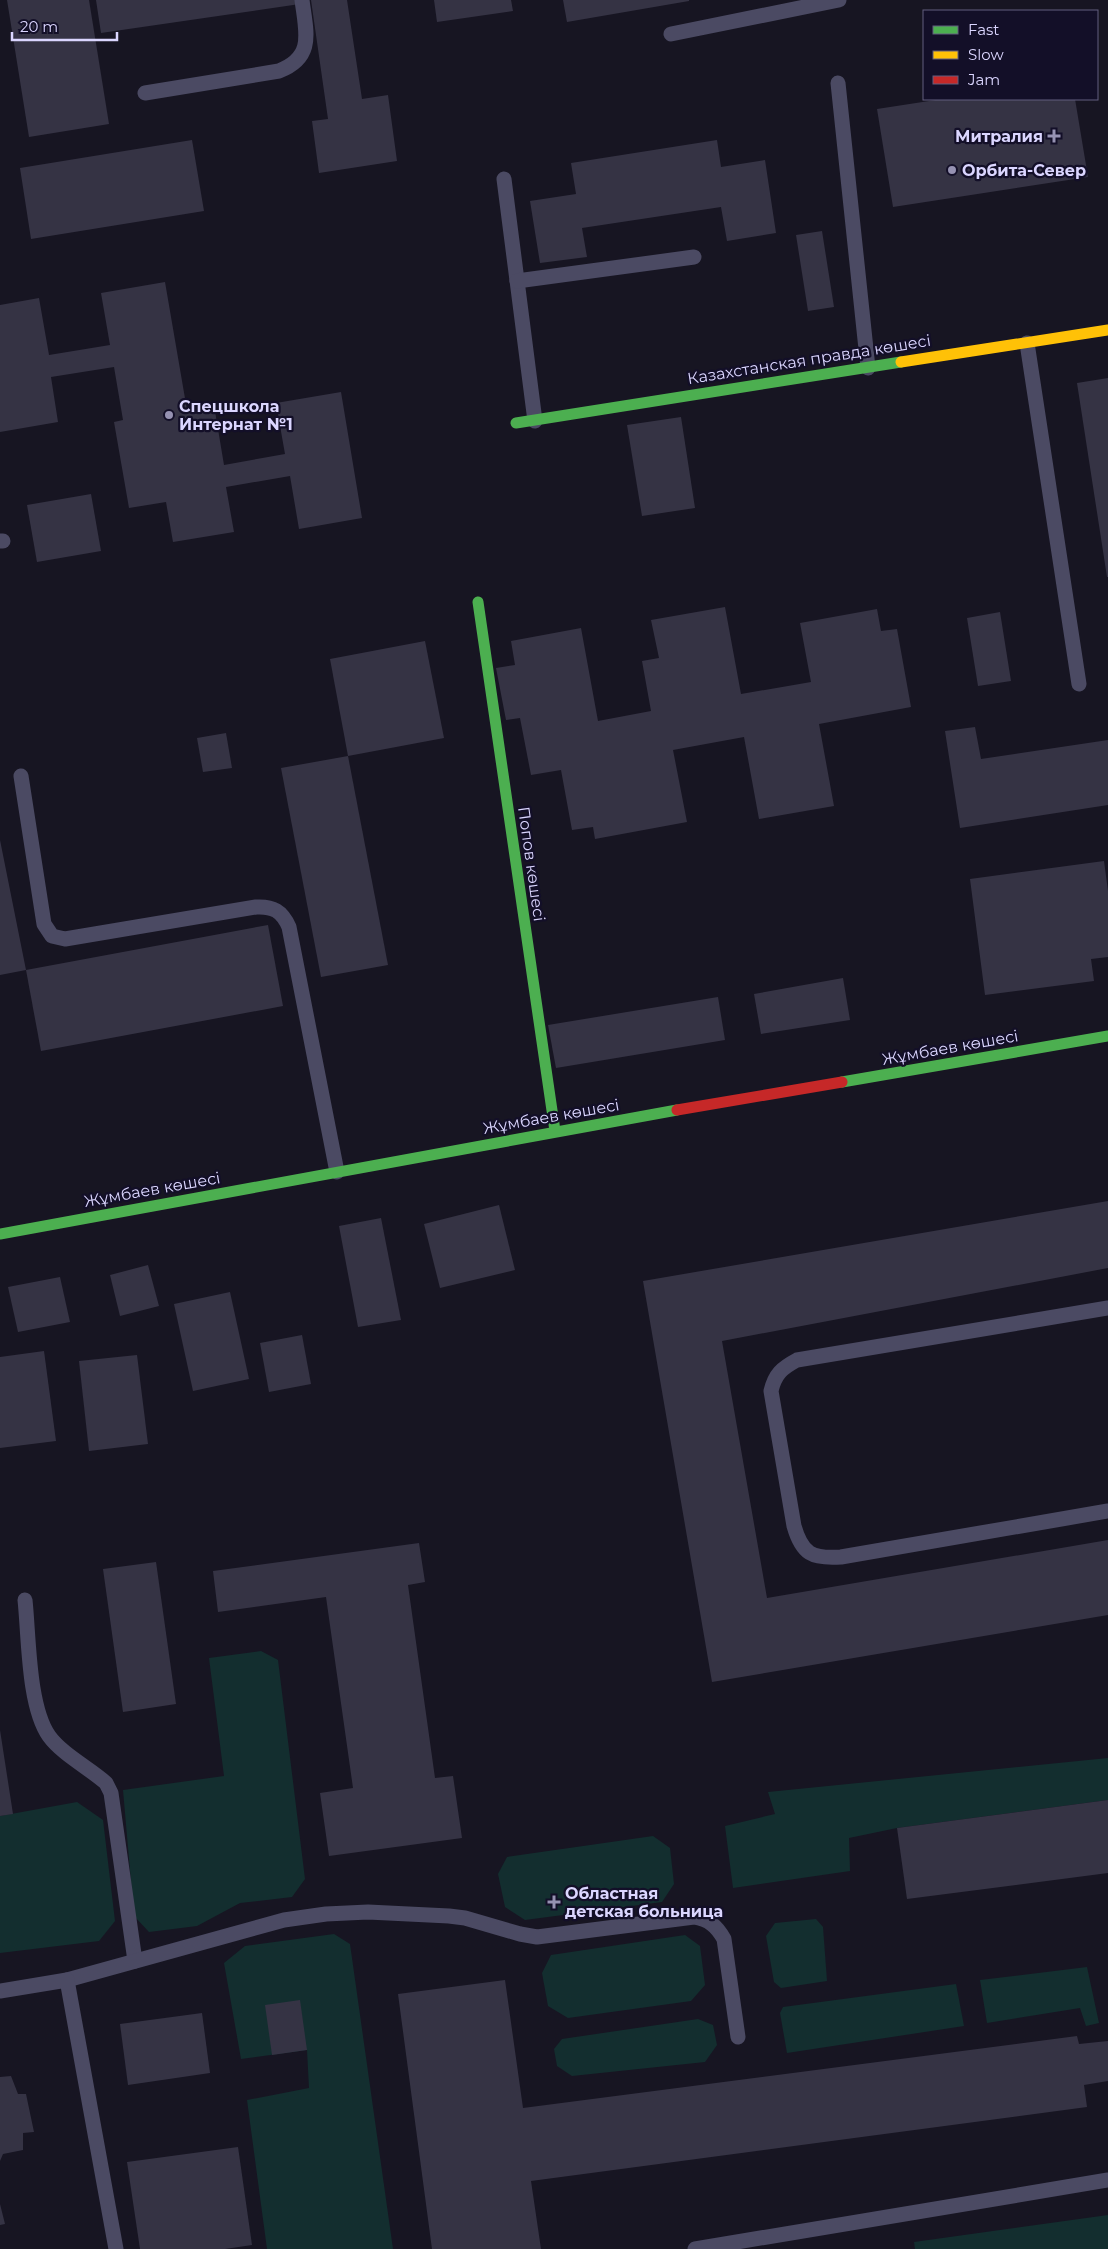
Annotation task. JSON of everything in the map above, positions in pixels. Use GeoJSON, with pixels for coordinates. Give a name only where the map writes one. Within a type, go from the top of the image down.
{"type":"FeatureCollection","features":[{"type":"Feature","properties":{"kind":"street","name":"Казахстанская правда көшесі"},"geometry":{"type":"LineString","coordinates":[[516,423],[1108,330]]}},
{"type":"Feature","properties":{"kind":"street","name":"Попов көшесі"},"geometry":{"type":"LineString","coordinates":[[478,602],[555,1131]]}},
{"type":"Feature","properties":{"kind":"street","name":"Жұмбаев көшесі"},"geometry":{"type":"LineString","coordinates":[[0,1234],[555,1131],[1108,1036]]}},
{"type":"Feature","properties":{"kind":"lane"},"geometry":{"type":"LineString","coordinates":[[145,93],[279,71],[293,66],[301,57],[306,45],[302,0]]}},
{"type":"Feature","properties":{"kind":"lane"},"geometry":{"type":"LineString","coordinates":[[671,34],[839,0]]}},
{"type":"Feature","properties":{"kind":"lane"},"geometry":{"type":"LineString","coordinates":[[838,83],[868,368]]}},
{"type":"Feature","properties":{"kind":"lane"},"geometry":{"type":"LineString","coordinates":[[504,179],[535,421]]}},
{"type":"Feature","properties":{"kind":"lane"},"geometry":{"type":"LineString","coordinates":[[517,281],[694,257]]}},
{"type":"Feature","properties":{"kind":"lane"},"geometry":{"type":"LineString","coordinates":[[1027,343],[1079,684]]}},
{"type":"Feature","properties":{"kind":"lane"},"geometry":{"type":"LineString","coordinates":[[21,776],[44,924],[52,936],[65,938],[266,906],[277,910],[284,917],[289,927],[337,1172]]}},
{"type":"Feature","properties":{"kind":"lane"},"geometry":{"type":"LineString","coordinates":[[1108,1308],[797,1360],[782,1367],[774,1378],[771,1391],[794,1526],[798,1542],[808,1553],[824,1558],[841,1557],[1108,1511]]}},
{"type":"Feature","properties":{"kind":"lane"},"geometry":{"type":"LineString","coordinates":[[25,1600],[35,1702],[41,1720],[50,1737],[106,1783],[110,1793],[135,1961]]}},
{"type":"Feature","properties":{"kind":"lane"},"geometry":{"type":"LineString","coordinates":[[0,1991],[68,1980],[284,1920],[326,1914],[368,1912],[450,1916],[465,1918],[537,1937],[694,1917],[708,1920],[724,1938],[738,2038]]}},
{"type":"Feature","properties":{"kind":"lane"},"geometry":{"type":"LineString","coordinates":[[68,1980],[116,2249]]}},
{"type":"Feature","properties":{"kind":"lane"},"geometry":{"type":"LineString","coordinates":[[695,2249],[773,2243],[1108,2180]]}},
{"type":"Feature","properties":{"kind":"green space"},"geometry":{"type":"Polygon","coordinates":[[[261,1651],[278,1660],[305,1879],[292,1897],[240,1903],[197,1926],[149,1932],[134,1916],[123,1790],[224,1776],[209,1658],[261,1651]]]}},
{"type":"Feature","properties":{"kind":"green space"},"geometry":{"type":"Polygon","coordinates":[[[1108,1758],[1108,1800],[897,1828],[849,1838],[850,1871],[733,1888],[725,1826],[775,1814],[768,1792],[1108,1758]]]}},
{"type":"Feature","properties":{"kind":"green space"},"geometry":{"type":"Polygon","coordinates":[[[77,1802],[103,1820],[115,1921],[99,1941],[0,1953],[0,1816],[77,1802]]]}},
{"type":"Feature","properties":{"kind":"green space"},"geometry":{"type":"Polygon","coordinates":[[[653,1836],[670,1848],[674,1884],[662,1902],[525,1920],[505,1907],[498,1874],[507,1857],[653,1836]]]}},
{"type":"Feature","properties":{"kind":"green space"},"geometry":{"type":"Polygon","coordinates":[[[816,1919],[823,1927],[827,1981],[781,1988],[774,1982],[766,1936],[775,1923],[816,1919]]]}},
{"type":"Feature","properties":{"kind":"green space"},"geometry":{"type":"Polygon","coordinates":[[[334,1934],[350,1944],[393,2249],[267,2249],[247,2100],[309,2088],[307,2050],[241,2059],[224,1963],[245,1946],[334,1934]]]}},
{"type":"Feature","properties":{"kind":"green space"},"geometry":{"type":"Polygon","coordinates":[[[685,1935],[700,1946],[705,1985],[691,2001],[568,2018],[548,2006],[542,1973],[551,1955],[685,1935]]]}},
{"type":"Feature","properties":{"kind":"green space"},"geometry":{"type":"Polygon","coordinates":[[[1087,1967],[1099,2023],[1086,2026],[1080,2008],[987,2023],[980,1980],[1087,1967]]]}},
{"type":"Feature","properties":{"kind":"green space"},"geometry":{"type":"Polygon","coordinates":[[[956,1984],[964,2026],[787,2053],[780,2013],[783,2007],[956,1984]]]}},
{"type":"Feature","properties":{"kind":"green space"},"geometry":{"type":"Polygon","coordinates":[[[698,2019],[713,2025],[717,2045],[705,2062],[572,2076],[557,2066],[554,2049],[562,2039],[698,2019]]]}},
{"type":"Feature","properties":{"kind":"green space"},"geometry":{"type":"Polygon","coordinates":[[[1108,2215],[1108,2249],[915,2249],[914,2242],[1108,2215]]]}},
{"type":"Feature","properties":{"kind":"building"},"geometry":{"type":"Polygon","coordinates":[[[7,0],[89,0],[109,124],[29,137],[7,0]]]}},
{"type":"Feature","properties":{"kind":"building"},"geometry":{"type":"Polygon","coordinates":[[[96,0],[299,0],[300,4],[101,33],[96,0]]]}},
{"type":"Feature","properties":{"kind":"building"},"geometry":{"type":"Polygon","coordinates":[[[311,0],[347,0],[362,99],[388,95],[397,161],[319,173],[312,121],[328,119],[311,0]]]}},
{"type":"Feature","properties":{"kind":"building"},"geometry":{"type":"Polygon","coordinates":[[[434,0],[511,0],[513,11],[437,22],[434,0]]]}},
{"type":"Feature","properties":{"kind":"building"},"geometry":{"type":"Polygon","coordinates":[[[563,0],[689,0],[689,1],[567,22],[563,0]]]}},
{"type":"Feature","properties":{"kind":"building"},"geometry":{"type":"Polygon","coordinates":[[[936,100],[1075,100],[1088,177],[893,207],[877,109],[936,100]]]}},
{"type":"Feature","properties":{"kind":"building"},"geometry":{"type":"Polygon","coordinates":[[[192,140],[204,211],[31,239],[20,168],[192,140]]]}},
{"type":"Feature","properties":{"kind":"building"},"geometry":{"type":"Polygon","coordinates":[[[717,140],[721,167],[765,160],[776,233],[727,241],[721,207],[582,228],[587,257],[540,263],[530,201],[576,194],[571,163],[717,140]]]}},
{"type":"Feature","properties":{"kind":"building"},"geometry":{"type":"Polygon","coordinates":[[[822,231],[834,307],[808,311],[796,235],[822,231]]]}},
{"type":"Feature","properties":{"kind":"building","name":"Спецшкола Интернат №1"},"geometry":{"type":"Polygon","coordinates":[[[165,282],[187,410],[214,405],[224,465],[285,454],[276,403],[341,392],[362,518],[299,529],[290,476],[226,487],[234,532],[173,542],[166,502],[129,508],[114,422],[123,420],[114,367],[51,377],[58,422],[0,432],[0,305],[39,298],[49,355],[110,345],[101,293],[165,282]]]}},
{"type":"Feature","properties":{"kind":"building"},"geometry":{"type":"Polygon","coordinates":[[[1108,378],[1108,577],[1107,577],[1077,383],[1108,378]]]}},
{"type":"Feature","properties":{"kind":"building"},"geometry":{"type":"Polygon","coordinates":[[[681,417],[695,508],[642,516],[627,425],[681,417]]]}},
{"type":"Feature","properties":{"kind":"building"},"geometry":{"type":"Polygon","coordinates":[[[91,494],[101,551],[37,562],[27,505],[91,494]]]}},
{"type":"Feature","properties":{"kind":"building"},"geometry":{"type":"Polygon","coordinates":[[[725,607],[741,694],[811,682],[800,623],[877,609],[881,631],[897,629],[911,707],[819,724],[834,806],[759,819],[744,737],[673,750],[687,822],[595,839],[593,827],[572,830],[561,770],[531,775],[520,718],[506,720],[496,668],[515,665],[511,641],[581,628],[598,721],[651,711],[642,661],[659,658],[651,620],[725,607]]]}},
{"type":"Feature","properties":{"kind":"building"},"geometry":{"type":"Polygon","coordinates":[[[1000,612],[1011,681],[978,686],[967,618],[1000,612]]]}},
{"type":"Feature","properties":{"kind":"building"},"geometry":{"type":"Polygon","coordinates":[[[425,641],[444,738],[348,756],[330,659],[425,641]]]}},
{"type":"Feature","properties":{"kind":"building"},"geometry":{"type":"Polygon","coordinates":[[[975,727],[981,759],[1108,740],[1108,805],[960,828],[945,731],[975,727]]]}},
{"type":"Feature","properties":{"kind":"building"},"geometry":{"type":"Polygon","coordinates":[[[226,733],[232,768],[203,772],[197,738],[226,733]]]}},
{"type":"Feature","properties":{"kind":"building"},"geometry":{"type":"Polygon","coordinates":[[[348,756],[388,965],[321,977],[281,768],[348,756]]]}},
{"type":"Feature","properties":{"kind":"building"},"geometry":{"type":"Polygon","coordinates":[[[0,840],[26,970],[0,975],[0,840]]]}},
{"type":"Feature","properties":{"kind":"building"},"geometry":{"type":"Polygon","coordinates":[[[1104,861],[1108,891],[1108,957],[1091,959],[1094,981],[985,995],[970,879],[1104,861]]]}},
{"type":"Feature","properties":{"kind":"building"},"geometry":{"type":"Polygon","coordinates":[[[268,925],[283,1006],[41,1051],[26,970],[268,925]]]}},
{"type":"Feature","properties":{"kind":"building"},"geometry":{"type":"Polygon","coordinates":[[[843,978],[850,1020],[761,1034],[754,994],[843,978]]]}},
{"type":"Feature","properties":{"kind":"building"},"geometry":{"type":"Polygon","coordinates":[[[718,997],[725,1040],[556,1068],[548,1025],[718,997]]]}},
{"type":"Feature","properties":{"kind":"building"},"geometry":{"type":"Polygon","coordinates":[[[1108,1201],[1108,1268],[722,1341],[767,1598],[1108,1540],[1108,1615],[712,1682],[643,1281],[1108,1201]]]}},
{"type":"Feature","properties":{"kind":"building"},"geometry":{"type":"Polygon","coordinates":[[[499,1205],[515,1270],[440,1288],[424,1224],[499,1205]]]}},
{"type":"Feature","properties":{"kind":"building"},"geometry":{"type":"Polygon","coordinates":[[[381,1218],[401,1320],[358,1327],[339,1226],[381,1218]]]}},
{"type":"Feature","properties":{"kind":"building"},"geometry":{"type":"Polygon","coordinates":[[[148,1265],[159,1306],[120,1316],[110,1275],[148,1265]]]}},
{"type":"Feature","properties":{"kind":"building"},"geometry":{"type":"Polygon","coordinates":[[[60,1277],[70,1322],[18,1332],[8,1287],[60,1277]]]}},
{"type":"Feature","properties":{"kind":"building"},"geometry":{"type":"Polygon","coordinates":[[[230,1292],[249,1379],[193,1391],[174,1304],[230,1292]]]}},
{"type":"Feature","properties":{"kind":"building"},"geometry":{"type":"Polygon","coordinates":[[[302,1335],[311,1384],[269,1392],[260,1343],[302,1335]]]}},
{"type":"Feature","properties":{"kind":"building"},"geometry":{"type":"Polygon","coordinates":[[[44,1351],[56,1441],[0,1448],[0,1357],[44,1351]]]}},
{"type":"Feature","properties":{"kind":"building"},"geometry":{"type":"Polygon","coordinates":[[[137,1355],[148,1444],[89,1451],[79,1361],[137,1355]]]}},
{"type":"Feature","properties":{"kind":"building"},"geometry":{"type":"Polygon","coordinates":[[[419,1543],[425,1582],[408,1585],[435,1778],[453,1776],[462,1838],[329,1856],[320,1793],[353,1788],[326,1597],[218,1612],[213,1571],[419,1543]]]}},
{"type":"Feature","properties":{"kind":"building"},"geometry":{"type":"Polygon","coordinates":[[[156,1562],[176,1704],[123,1712],[103,1569],[156,1562]]]}},
{"type":"Feature","properties":{"kind":"building"},"geometry":{"type":"Polygon","coordinates":[[[0,1730],[13,1814],[0,1816],[0,1730]]]}},
{"type":"Feature","properties":{"kind":"building"},"geometry":{"type":"Polygon","coordinates":[[[1108,1800],[1108,1873],[907,1899],[897,1828],[1108,1800]]]}},
{"type":"Feature","properties":{"kind":"building"},"geometry":{"type":"Polygon","coordinates":[[[505,1980],[523,2108],[1077,2036],[1079,2044],[1108,2041],[1108,2081],[1084,2085],[1087,2107],[531,2181],[541,2249],[432,2249],[398,1994],[505,1980]]]}},
{"type":"Feature","properties":{"kind":"building"},"geometry":{"type":"Polygon","coordinates":[[[300,2000],[307,2050],[272,2055],[265,2005],[300,2000]]]}},
{"type":"Feature","properties":{"kind":"building"},"geometry":{"type":"Polygon","coordinates":[[[202,2013],[210,2073],[128,2085],[120,2024],[202,2013]]]}},
{"type":"Feature","properties":{"kind":"building"},"geometry":{"type":"Polygon","coordinates":[[[11,2076],[18,2094],[26,2094],[34,2132],[23,2133],[23,2150],[3,2154],[0,2161],[0,2077],[11,2076]]]}},
{"type":"Feature","properties":{"kind":"building"},"geometry":{"type":"Polygon","coordinates":[[[238,2147],[252,2245],[225,2249],[140,2249],[127,2162],[238,2147]]]}},
{"type":"Feature","properties":{"kind":"building"},"geometry":{"type":"Polygon","coordinates":[[[0,2204],[5,2224],[0,2225],[0,2204]]]}},
{"type":"Feature","properties":{"kind":"traffic: fast"},"geometry":{"type":"LineString","coordinates":[[516,423],[901,362]]}},
{"type":"Feature","properties":{"kind":"traffic: fast"},"geometry":{"type":"LineString","coordinates":[[478,602],[555,1131]]}},
{"type":"Feature","properties":{"kind":"traffic: fast"},"geometry":{"type":"LineString","coordinates":[[842,1082],[1108,1036]]}},
{"type":"Feature","properties":{"kind":"traffic: fast"},"geometry":{"type":"LineString","coordinates":[[0,1234],[677,1110]]}},
{"type":"Feature","properties":{"kind":"traffic: slow"},"geometry":{"type":"LineString","coordinates":[[901,362],[1108,330]]}},
{"type":"Feature","properties":{"kind":"traffic: jam"},"geometry":{"type":"LineString","coordinates":[[677,1110],[842,1082]]}},
{"type":"Feature","properties":{"kind":"place","name":"Митралия"},"geometry":{"type":"Point","coordinates":[1054,136]}},
{"type":"Feature","properties":{"kind":"place","name":"Орбита-Север"},"geometry":{"type":"Point","coordinates":[952,170]}},
{"type":"Feature","properties":{"kind":"place","name":"Спецшкола Интернат №1"},"geometry":{"type":"Point","coordinates":[169,415]}},
{"type":"Feature","properties":{"kind":"place","name":"Областная детская больница"},"geometry":{"type":"Point","coordinates":[554,1902]}}]}
